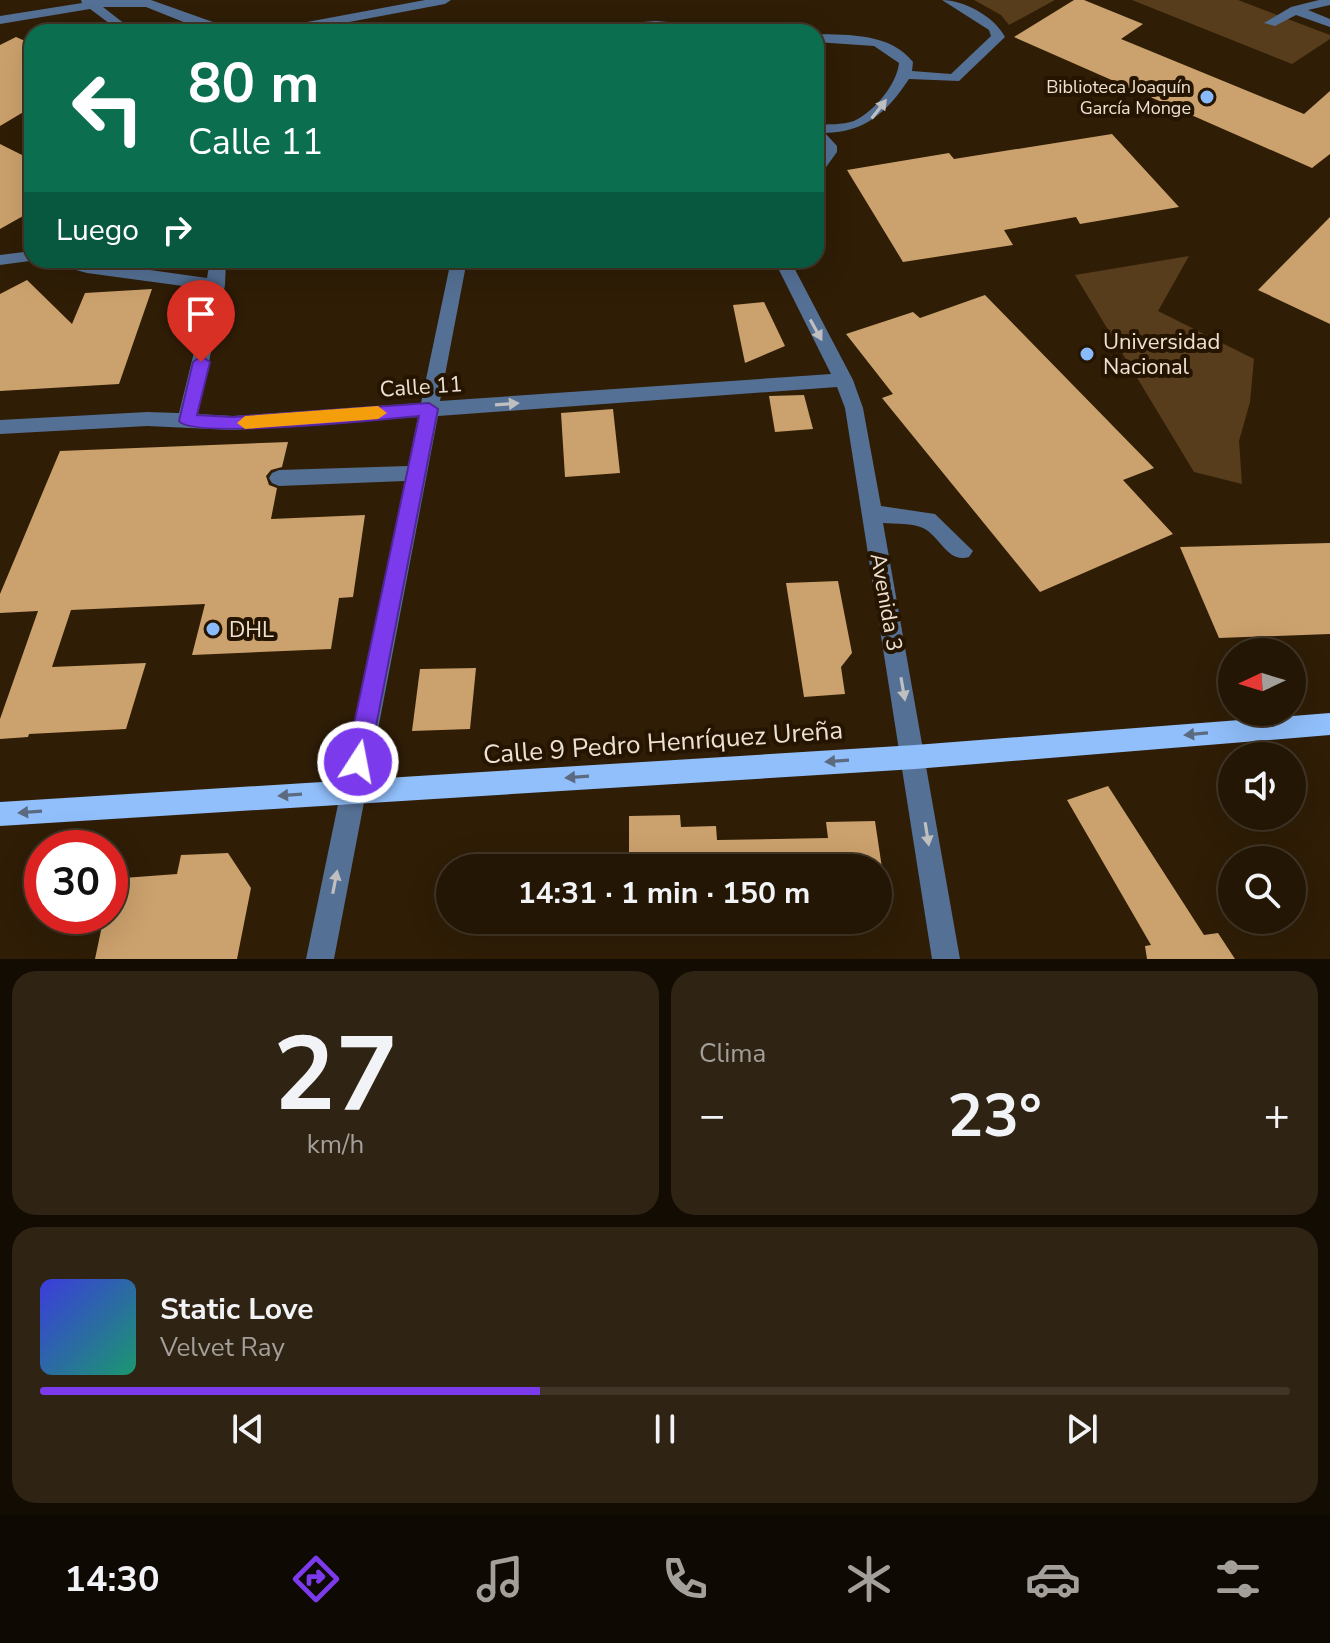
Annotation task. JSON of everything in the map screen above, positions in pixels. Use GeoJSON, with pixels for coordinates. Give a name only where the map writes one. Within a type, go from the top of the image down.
{"type":"FeatureCollection","features":[{"type":"Feature","properties":{"kind":"main road","name":"Calle 9 Pedro Henríquez Ureña"},"geometry":{"type":"LineString","coordinates":[[0,814],[915,757],[1330,724]]}},
{"type":"Feature","properties":{"kind":"street"},"geometry":{"type":"LineString","coordinates":[[318,24],[445,0]]}},
{"type":"Feature","properties":{"kind":"street"},"geometry":{"type":"LineString","coordinates":[[906,75],[954,78],[998,37],[994,28],[948,0]]}},
{"type":"Feature","properties":{"kind":"street"},"geometry":{"type":"LineString","coordinates":[[1270,23],[1295,10],[1328,2]]}},
{"type":"Feature","properties":{"kind":"street"},"geometry":{"type":"LineString","coordinates":[[0,20],[89,3],[148,3],[160,5],[202,24]]}},
{"type":"Feature","properties":{"kind":"street"},"geometry":{"type":"LineString","coordinates":[[89,3],[118,24]]}},
{"type":"Feature","properties":{"kind":"street"},"geometry":{"type":"LineString","coordinates":[[1295,10],[1330,23]]}},
{"type":"Feature","properties":{"kind":"street"},"geometry":{"type":"LineString","coordinates":[[824,39],[875,43],[897,52],[906,62],[906,75],[871,120],[824,130]]}},
{"type":"Feature","properties":{"kind":"street"},"geometry":{"type":"LineString","coordinates":[[824,140],[830,146],[824,160]]}},
{"type":"Feature","properties":{"kind":"street"},"geometry":{"type":"LineString","coordinates":[[0,260],[24,257]]}},
{"type":"Feature","properties":{"kind":"street"},"geometry":{"type":"LineString","coordinates":[[87,268],[217,285]]}},
{"type":"Feature","properties":{"kind":"street"},"geometry":{"type":"LineString","coordinates":[[187,421],[217,285],[218,268]]}},
{"type":"Feature","properties":{"kind":"street"},"geometry":{"type":"LineString","coordinates":[[320,959],[457,268]]}},
{"type":"Feature","properties":{"kind":"street","name":"Avenida 3"},"geometry":{"type":"LineString","coordinates":[[786,268],[802,305],[844,380],[854,408],[915,757],[946,959]]}},
{"type":"Feature","properties":{"kind":"street","name":"Calle 11"},"geometry":{"type":"LineString","coordinates":[[0,427],[147,419],[233,423],[844,380]]}},
{"type":"Feature","properties":{"kind":"street"},"geometry":{"type":"LineString","coordinates":[[279,478],[416,473]]}},
{"type":"Feature","properties":{"kind":"street"},"geometry":{"type":"LineString","coordinates":[[872,513],[928,520],[962,551]]}},
{"type":"Feature","properties":{"kind":"shaded area"},"geometry":{"type":"Polygon","coordinates":[[[974,0],[1055,0],[1009,25],[1001,15],[974,0]]]}},
{"type":"Feature","properties":{"kind":"shaded area"},"geometry":{"type":"Polygon","coordinates":[[[1132,0],[1238,0],[1330,35],[1330,39],[1292,64],[1132,0]]]}},
{"type":"Feature","properties":{"kind":"shaded area"},"geometry":{"type":"Polygon","coordinates":[[[1189,256],[1158,311],[1254,359],[1250,402],[1239,441],[1242,484],[1194,472],[1075,275],[1189,256]]]}},
{"type":"Feature","properties":{"kind":"building","name":"Biblioteca Joaquín García Monge"},"geometry":{"type":"Polygon","coordinates":[[[1074,0],[1084,0],[1143,24],[1121,39],[1304,114],[1330,91],[1330,154],[1312,168],[1014,37],[1074,0]]]}},
{"type":"Feature","properties":{"kind":"building"},"geometry":{"type":"Polygon","coordinates":[[[16,37],[24,40],[24,112],[0,126],[0,45],[16,37]]]}},
{"type":"Feature","properties":{"kind":"building"},"geometry":{"type":"Polygon","coordinates":[[[1112,134],[1179,207],[1080,224],[1076,217],[1004,230],[1013,245],[903,262],[847,170],[949,153],[954,159],[1112,134]]]}},
{"type":"Feature","properties":{"kind":"building"},"geometry":{"type":"Polygon","coordinates":[[[0,144],[24,156],[24,216],[0,229],[0,144]]]}},
{"type":"Feature","properties":{"kind":"building"},"geometry":{"type":"Polygon","coordinates":[[[1330,217],[1330,324],[1258,290],[1330,217]]]}},
{"type":"Feature","properties":{"kind":"building"},"geometry":{"type":"Polygon","coordinates":[[[27,280],[72,324],[85,293],[152,289],[119,384],[0,391],[0,294],[27,280]]]}},
{"type":"Feature","properties":{"kind":"building"},"geometry":{"type":"Polygon","coordinates":[[[985,295],[1154,468],[1123,480],[1173,534],[1040,592],[882,398],[893,394],[846,334],[913,312],[920,318],[985,295]]]}},
{"type":"Feature","properties":{"kind":"building"},"geometry":{"type":"Polygon","coordinates":[[[764,302],[785,346],[745,363],[733,305],[764,302]]]}},
{"type":"Feature","properties":{"kind":"building"},"geometry":{"type":"Polygon","coordinates":[[[804,395],[813,429],[775,432],[769,396],[804,395]]]}},
{"type":"Feature","properties":{"kind":"building"},"geometry":{"type":"Polygon","coordinates":[[[613,409],[620,473],[565,477],[561,413],[613,409]]]}},
{"type":"Feature","properties":{"kind":"building"},"geometry":{"type":"Polygon","coordinates":[[[288,442],[282,467],[271,470],[266,476],[269,485],[277,488],[271,519],[365,515],[353,597],[339,598],[331,649],[192,655],[205,604],[71,610],[52,667],[146,663],[126,729],[29,734],[28,737],[0,739],[0,719],[38,611],[0,613],[0,594],[60,451],[288,442]]]}},
{"type":"Feature","properties":{"kind":"building"},"geometry":{"type":"Polygon","coordinates":[[[1330,543],[1330,634],[1219,638],[1180,547],[1330,543]]]}},
{"type":"Feature","properties":{"kind":"building"},"geometry":{"type":"Polygon","coordinates":[[[838,581],[852,653],[841,667],[845,694],[804,697],[786,583],[838,581]]]}},
{"type":"Feature","properties":{"kind":"building"},"geometry":{"type":"Polygon","coordinates":[[[476,668],[470,729],[412,731],[420,669],[476,668]]]}},
{"type":"Feature","properties":{"kind":"building"},"geometry":{"type":"Polygon","coordinates":[[[1108,786],[1204,935],[1218,933],[1235,959],[1147,959],[1145,946],[1151,945],[1067,800],[1108,786]]]}},
{"type":"Feature","properties":{"kind":"building"},"geometry":{"type":"Polygon","coordinates":[[[680,815],[681,827],[716,826],[717,840],[828,838],[826,822],[875,821],[880,854],[629,854],[629,816],[680,815]]]}},
{"type":"Feature","properties":{"kind":"building"},"geometry":{"type":"Polygon","coordinates":[[[228,853],[251,888],[237,959],[95,959],[100,934],[128,934],[128,878],[177,874],[181,855],[228,853]]]}},
{"type":"Feature","properties":{"kind":"slow traffic"},"geometry":{"type":"LineString","coordinates":[[245,423],[378,413]]}},
{"type":"Feature","properties":{"kind":"place","name":"Biblioteca Joaquín García Monge"},"geometry":{"type":"Point","coordinates":[1207,97]}},
{"type":"Feature","properties":{"kind":"place","name":"Universidad Nacional"},"geometry":{"type":"Point","coordinates":[1087,354]}},
{"type":"Feature","properties":{"kind":"place","name":"DHL"},"geometry":{"type":"Point","coordinates":[213,629]}},
{"type":"Feature","properties":{"kind":"route"},"geometry":{"type":"LineString","coordinates":[[201,362],[187,421],[233,423],[429,409],[358,762]]}}]}
